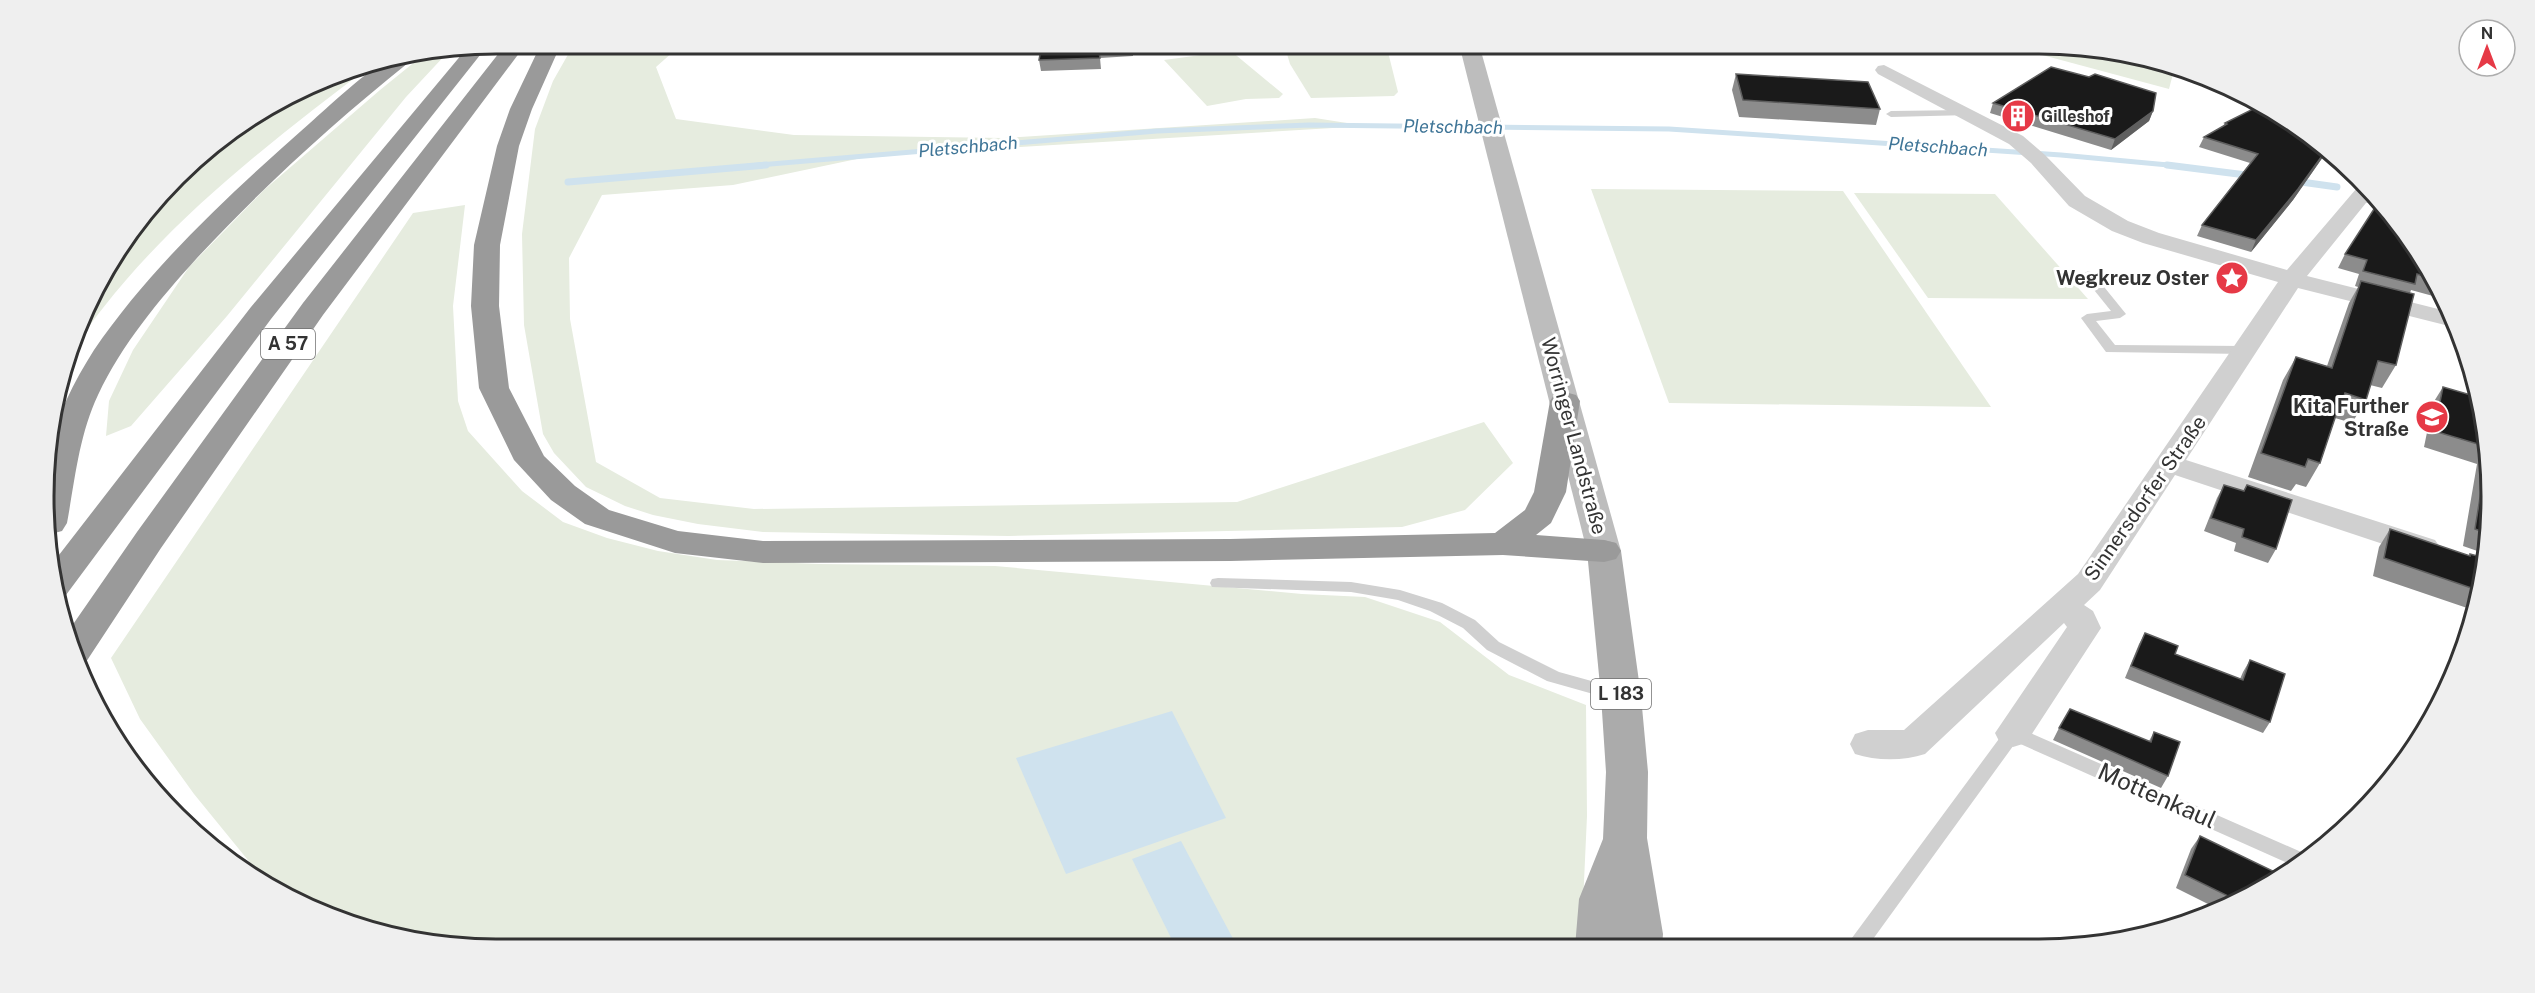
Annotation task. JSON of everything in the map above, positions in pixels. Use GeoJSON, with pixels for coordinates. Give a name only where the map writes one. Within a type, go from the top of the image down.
{"type":"FeatureCollection","features":[{"type":"Feature","properties":{"kind":"highway","name":"A 57"},"geometry":{"type":"LineString","coordinates":[[79,644],[149,540],[313,309],[508,54]]}},
{"type":"Feature","properties":{"kind":"highway"},"geometry":{"type":"LineString","coordinates":[[546,54],[521,109],[508,146],[488,245],[485,306],[494,388],[530,460],[563,493],[597,517],[675,542],[764,552],[1207,550],[1503,544],[1604,551]]}},
{"type":"Feature","properties":{"kind":"highway","name":"A 57"},"geometry":{"type":"LineString","coordinates":[[62,576],[261,313],[473,55]]}},
{"type":"Feature","properties":{"kind":"highway"},"geometry":{"type":"LineString","coordinates":[[54,502],[66,442],[82,397],[104,358],[136,312],[248,190],[390,67]]}},
{"type":"Feature","properties":{"kind":"highway"},"geometry":{"type":"LineString","coordinates":[[1503,544],[1539,516],[1550,492],[1565,401]]}},
{"type":"Feature","properties":{"kind":"main road","name":"Worringer Landstraße"},"geometry":{"type":"LineString","coordinates":[[1472,54],[1604,551],[1621,696],[1627,772],[1625,838],[1640,939]]}},
{"type":"Feature","properties":{"kind":"main road","name":"Worringer Landstraße"},"geometry":{"type":"LineString","coordinates":[[1599,939],[1602,899],[1625,838]]}},
{"type":"Feature","properties":{"kind":"street"},"geometry":{"type":"LineString","coordinates":[[1884,70],[1966,112],[2032,153],[2077,201],[2120,226],[2151,238],[2292,279],[2443,318]]}},
{"type":"Feature","properties":{"kind":"street","name":"Sinnersdorfer Straße"},"geometry":{"type":"LineString","coordinates":[[1868,744],[1912,744],[2089,582],[2292,279],[2366,200]]}},
{"type":"Feature","properties":{"kind":"street"},"geometry":{"type":"LineString","coordinates":[[2170,464],[2450,556]]}},
{"type":"Feature","properties":{"kind":"street"},"geometry":{"type":"LineString","coordinates":[[2013,733],[2084,628],[2081,619],[2063,606]]}},
{"type":"Feature","properties":{"kind":"lane"},"geometry":{"type":"LineString","coordinates":[[1891,114],[1966,112]]}},
{"type":"Feature","properties":{"kind":"lane"},"geometry":{"type":"LineString","coordinates":[[2088,275],[2120,314],[2087,318],[2111,349],[2245,351]]}},
{"type":"Feature","properties":{"kind":"lane"},"geometry":{"type":"LineString","coordinates":[[1218,583],[1351,587],[1400,595],[1436,607],[1470,624],[1493,646],[1553,677],[1621,696]]}},
{"type":"Feature","properties":{"kind":"lane"},"geometry":{"type":"LineString","coordinates":[[1861,939],[2013,733]]}},
{"type":"Feature","properties":{"kind":"lane","name":"Mottenkaul"},"geometry":{"type":"LineString","coordinates":[[2013,733],[2294,857]]}},
{"type":"Feature","properties":{"kind":"shaded area"},"geometry":{"type":"Polygon","coordinates":[[[568,54],[671,54],[656,67],[676,119],[794,135],[1003,138],[1315,118],[1366,126],[871,156],[733,185],[602,195],[569,258],[570,319],[596,462],[660,498],[754,509],[1237,502],[1484,422],[1513,463],[1465,510],[1402,527],[1009,536],[763,532],[698,524],[653,515],[625,506],[586,487],[554,453],[543,434],[524,325],[522,234],[535,129],[553,81],[568,54]]]}},
{"type":"Feature","properties":{"kind":"shaded area"},"geometry":{"type":"Polygon","coordinates":[[[1209,54],[1235,54],[1283,94],[1279,98],[1246,99],[1207,106],[1164,60],[1209,54]]]}},
{"type":"Feature","properties":{"kind":"shaded area"},"geometry":{"type":"Polygon","coordinates":[[[1287,54],[1388,54],[1398,92],[1394,96],[1311,98],[1290,64],[1287,54]]]}},
{"type":"Feature","properties":{"kind":"shaded area"},"geometry":{"type":"Polygon","coordinates":[[[2038,54],[2096,58],[2153,69],[2173,75],[2169,89],[2038,54]]]}},
{"type":"Feature","properties":{"kind":"shaded area"},"geometry":{"type":"Polygon","coordinates":[[[443,58],[406,97],[227,316],[131,426],[106,436],[109,401],[133,350],[189,267],[264,190],[414,62],[443,58]]]}},
{"type":"Feature","properties":{"kind":"shaded area"},"geometry":{"type":"Polygon","coordinates":[[[357,76],[265,148],[196,208],[132,273],[87,330],[113,275],[145,227],[205,164],[227,145],[275,113],[357,76]]]}},
{"type":"Feature","properties":{"kind":"shaded area"},"geometry":{"type":"Polygon","coordinates":[[[1591,189],[1843,191],[1991,407],[1669,403],[1591,189]]]}},
{"type":"Feature","properties":{"kind":"shaded area"},"geometry":{"type":"Polygon","coordinates":[[[1854,193],[1995,194],[2088,299],[1928,298],[1854,193]]]}},
{"type":"Feature","properties":{"kind":"shaded area"},"geometry":{"type":"Polygon","coordinates":[[[465,205],[453,306],[458,401],[468,431],[522,491],[563,522],[607,538],[658,551],[717,560],[995,566],[1302,594],[1365,597],[1440,622],[1509,675],[1586,705],[1587,816],[1581,939],[468,938],[410,930],[354,916],[275,880],[251,864],[194,794],[140,719],[111,658],[413,213],[465,205]]]}},
{"type":"Feature","properties":{"kind":"water"},"geometry":{"type":"Polygon","coordinates":[[[1172,711],[1226,818],[1066,874],[1016,758],[1172,711]]]}},
{"type":"Feature","properties":{"kind":"water"},"geometry":{"type":"Polygon","coordinates":[[[1181,841],[1233,939],[1172,939],[1132,859],[1181,841]]]}},
{"type":"Feature","properties":{"kind":"building"},"geometry":{"type":"Polygon","coordinates":[[[1040,54],[1099,54],[1100,58],[1039,60],[1040,54]]]}},
{"type":"Feature","properties":{"kind":"building"},"geometry":{"type":"Polygon","coordinates":[[[2051,67],[2089,77],[2095,74],[2156,93],[2153,111],[2115,139],[1993,103],[2051,67]]]}},
{"type":"Feature","properties":{"kind":"building"},"geometry":{"type":"Polygon","coordinates":[[[1736,74],[1868,82],[1880,109],[1743,100],[1736,74]]]}},
{"type":"Feature","properties":{"kind":"building"},"geometry":{"type":"Polygon","coordinates":[[[2252,109],[2308,145],[2321,157],[2256,240],[2202,225],[2258,154],[2204,137],[2227,124],[2225,123],[2252,109]]]}},
{"type":"Feature","properties":{"kind":"building"},"geometry":{"type":"Polygon","coordinates":[[[2374,209],[2390,227],[2422,276],[2417,274],[2415,284],[2363,271],[2367,260],[2345,254],[2374,209]]]}},
{"type":"Feature","properties":{"kind":"building"},"geometry":{"type":"Polygon","coordinates":[[[2361,281],[2414,294],[2396,365],[2378,361],[2366,400],[2345,393],[2320,463],[2308,459],[2305,467],[2261,453],[2296,357],[2332,368],[2361,281]]]}},
{"type":"Feature","properties":{"kind":"building"},"geometry":{"type":"Polygon","coordinates":[[[2443,387],[2469,394],[2478,444],[2434,431],[2443,387]]]}},
{"type":"Feature","properties":{"kind":"building"},"geometry":{"type":"Polygon","coordinates":[[[2224,485],[2244,491],[2247,485],[2292,500],[2276,549],[2242,537],[2244,529],[2211,518],[2224,485]]]}},
{"type":"Feature","properties":{"kind":"building"},"geometry":{"type":"Polygon","coordinates":[[[2481,492],[2479,531],[2475,529],[2481,492]]]}},
{"type":"Feature","properties":{"kind":"building"},"geometry":{"type":"Polygon","coordinates":[[[2390,529],[2470,556],[2470,554],[2477,556],[2471,588],[2384,558],[2390,529]]]}},
{"type":"Feature","properties":{"kind":"building"},"geometry":{"type":"Polygon","coordinates":[[[2145,633],[2178,646],[2175,654],[2243,680],[2250,660],[2285,674],[2270,722],[2131,666],[2145,633]]]}},
{"type":"Feature","properties":{"kind":"building"},"geometry":{"type":"Polygon","coordinates":[[[2070,709],[2151,742],[2154,732],[2180,742],[2168,776],[2059,728],[2070,709]]]}},
{"type":"Feature","properties":{"kind":"building"},"geometry":{"type":"Polygon","coordinates":[[[2200,836],[2273,871],[2228,896],[2185,875],[2200,836]]]}},
{"type":"Feature","properties":{"kind":"waterway","name":"Pletschbach"},"geometry":{"type":"LineString","coordinates":[[748,166],[1157,131],[1309,125],[1669,129],[2061,155],[2179,166]]}},
{"type":"Feature","properties":{"kind":"waterway","name":"Pletschbach"},"geometry":{"type":"LineString","coordinates":[[568,182],[766,165]]}},
{"type":"Feature","properties":{"kind":"waterway","name":"Pletschbach"},"geometry":{"type":"LineString","coordinates":[[2167,165],[2254,176]]}},
{"type":"Feature","properties":{"kind":"waterway","name":"Pletschbach"},"geometry":{"type":"LineString","coordinates":[[2294,181],[2337,187]]}},
{"type":"Feature","properties":{"kind":"place","name":"Gilleshof"},"geometry":{"type":"Point","coordinates":[2018,116]}},
{"type":"Feature","properties":{"kind":"place","name":"Wegkreuz Oster"},"geometry":{"type":"Point","coordinates":[2232,278]}},
{"type":"Feature","properties":{"kind":"place","name":"Kita Further Straße"},"geometry":{"type":"Point","coordinates":[2432,417]}}]}
